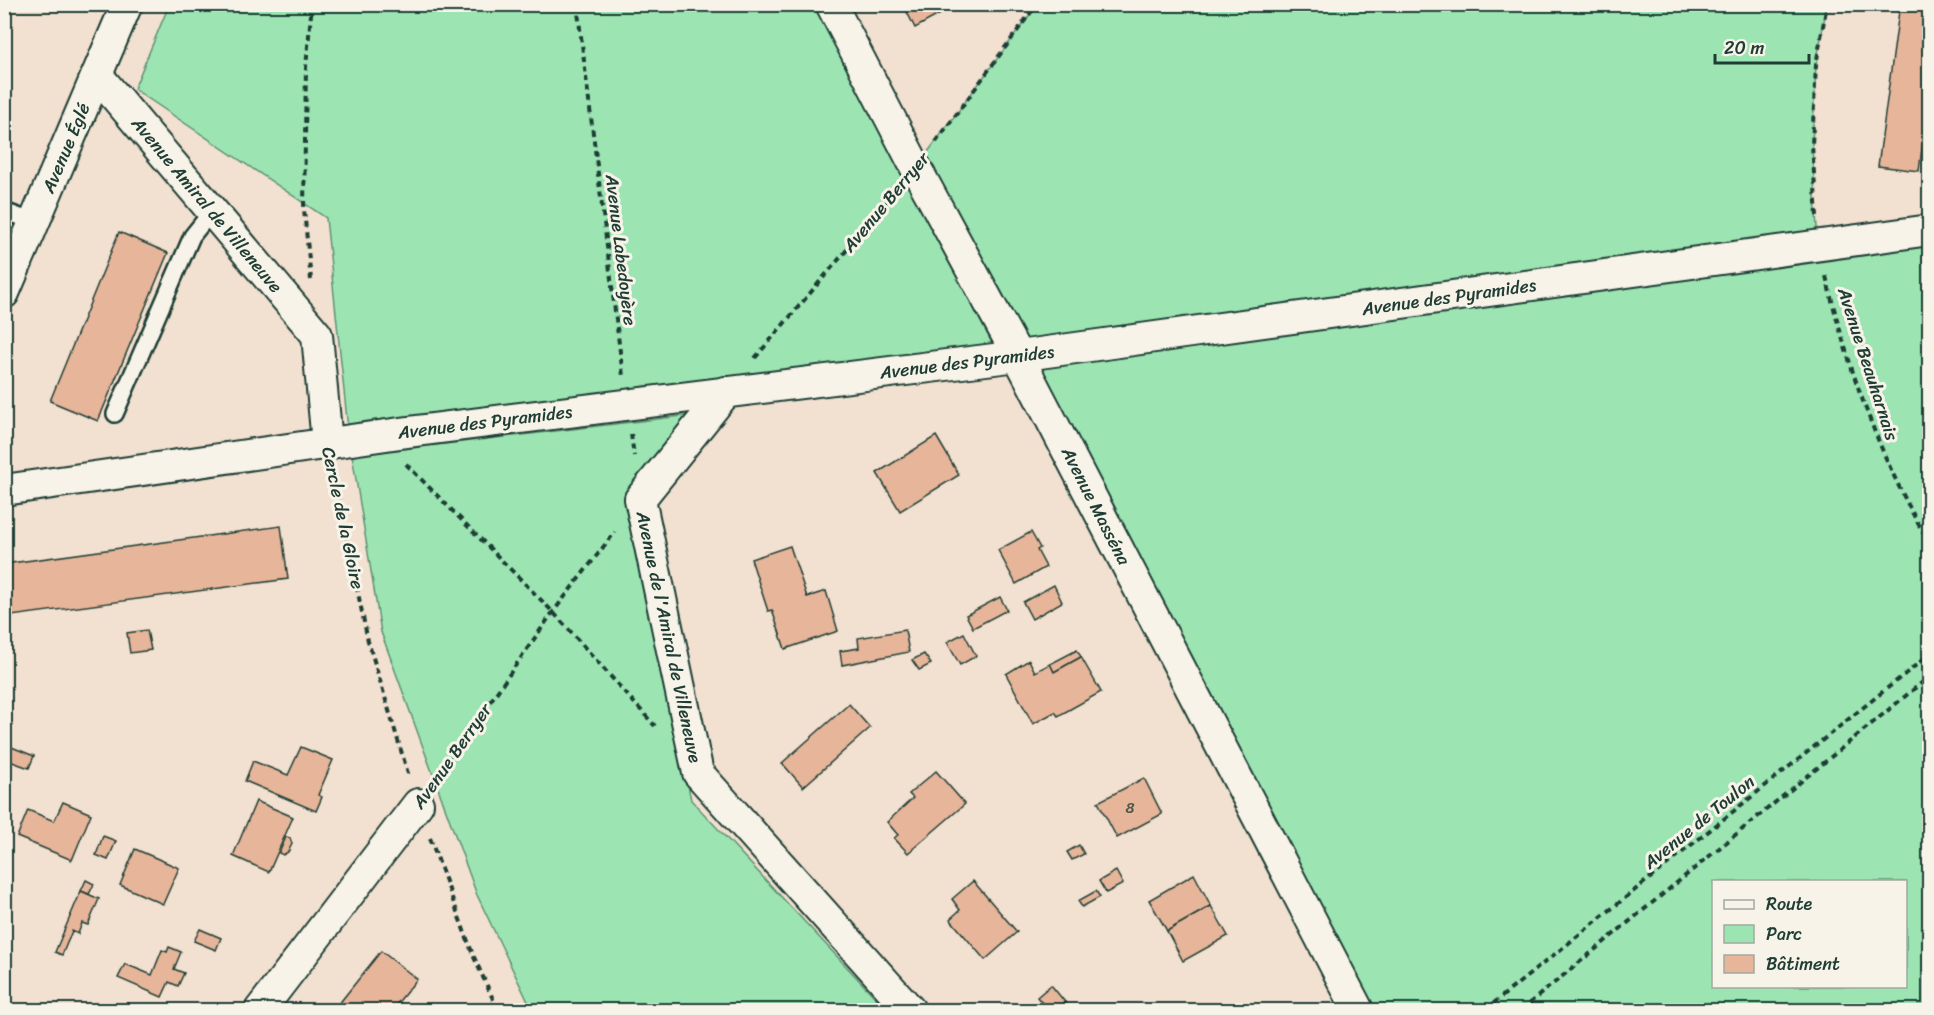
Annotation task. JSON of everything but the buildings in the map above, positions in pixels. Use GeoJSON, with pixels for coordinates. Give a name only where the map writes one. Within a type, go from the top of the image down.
{"type":"FeatureCollection","features":[{"type":"Feature","properties":{"kind":"street","name":"Avenue Églé"},"geometry":{"type":"LineString","coordinates":[[4,292],[127,4]]}},
{"type":"Feature","properties":{"kind":"street","name":"Avenue Masséna"},"geometry":{"type":"LineString","coordinates":[[831,4],[916,168],[1018,356],[1358,1011]]}},
{"type":"Feature","properties":{"kind":"street","name":"Avenue Amiral de Villeneuve"},"geometry":{"type":"LineString","coordinates":[[97,75],[317,334]]}},
{"type":"Feature","properties":{"kind":"street","name":"Avenue des Pyramides"},"geometry":{"type":"LineString","coordinates":[[4,490],[327,443],[1018,356],[1929,230]]}},
{"type":"Feature","properties":{"kind":"street","name":"Cercle de la Gloire"},"geometry":{"type":"LineString","coordinates":[[317,334],[327,443]]}},
{"type":"Feature","properties":{"kind":"street","name":"Avenue de l'Amiral de Villeneuve"},"geometry":{"type":"LineString","coordinates":[[726,392],[640,499],[698,773],[910,1011]]}},
{"type":"Feature","properties":{"kind":"street","name":"Avenue Berryer"},"geometry":{"type":"LineString","coordinates":[[260,1011],[418,804]]}},
{"type":"Feature","properties":{"kind":"lane"},"geometry":{"type":"LineString","coordinates":[[4,211],[34,222]]}},
{"type":"Feature","properties":{"kind":"lane"},"geometry":{"type":"LineString","coordinates":[[115,414],[192,236],[212,211]]}},
{"type":"Feature","properties":{"kind":"path"},"geometry":{"type":"LineString","coordinates":[[312,4],[306,67],[304,210],[317,334]]}},
{"type":"Feature","properties":{"kind":"path","name":"Avenue Labedoyère"},"geometry":{"type":"LineString","coordinates":[[577,4],[640,499]]}},
{"type":"Feature","properties":{"kind":"path","name":"Avenue Berryer"},"geometry":{"type":"LineString","coordinates":[[726,392],[916,168],[1037,4]]}},
{"type":"Feature","properties":{"kind":"path","name":"Avenue Beauharnais"},"geometry":{"type":"LineString","coordinates":[[1827,4],[1816,65],[1812,145],[1818,246],[1838,328],[1889,467],[1929,544]]}},
{"type":"Feature","properties":{"kind":"path"},"geometry":{"type":"LineString","coordinates":[[379,436],[553,612],[660,731]]}},
{"type":"Feature","properties":{"kind":"path","name":"Cercle de la Gloire"},"geometry":{"type":"LineString","coordinates":[[327,443],[368,641],[418,804],[473,955],[498,1011]]}},
{"type":"Feature","properties":{"kind":"path","name":"Avenue Berryer"},"geometry":{"type":"LineString","coordinates":[[418,804],[553,612],[640,499]]}},
{"type":"Feature","properties":{"kind":"path","name":"Avenue de Toulon"},"geometry":{"type":"LineString","coordinates":[[1485,1011],[1929,654]]}},
{"type":"Feature","properties":{"kind":"path"},"geometry":{"type":"LineString","coordinates":[[1521,1011],[1929,676]]}},
{"type":"Feature","properties":{"kind":"green space"},"geometry":{"type":"Polygon","coordinates":[[[169,5],[816,5],[993,345],[348,429],[326,218],[134,89],[169,5]]]}},
{"type":"Feature","properties":{"kind":"green space"},"geometry":{"type":"Polygon","coordinates":[[[1037,5],[1827,5],[1816,65],[1812,145],[1818,246],[1929,230],[1929,1010],[1358,1010],[916,168],[1037,5]]]}},
{"type":"Feature","properties":{"kind":"green space"},"geometry":{"type":"Polygon","coordinates":[[[691,415],[629,491],[691,800],[887,1010],[532,1010],[477,895],[381,632],[352,455],[691,415]]]}}]}
